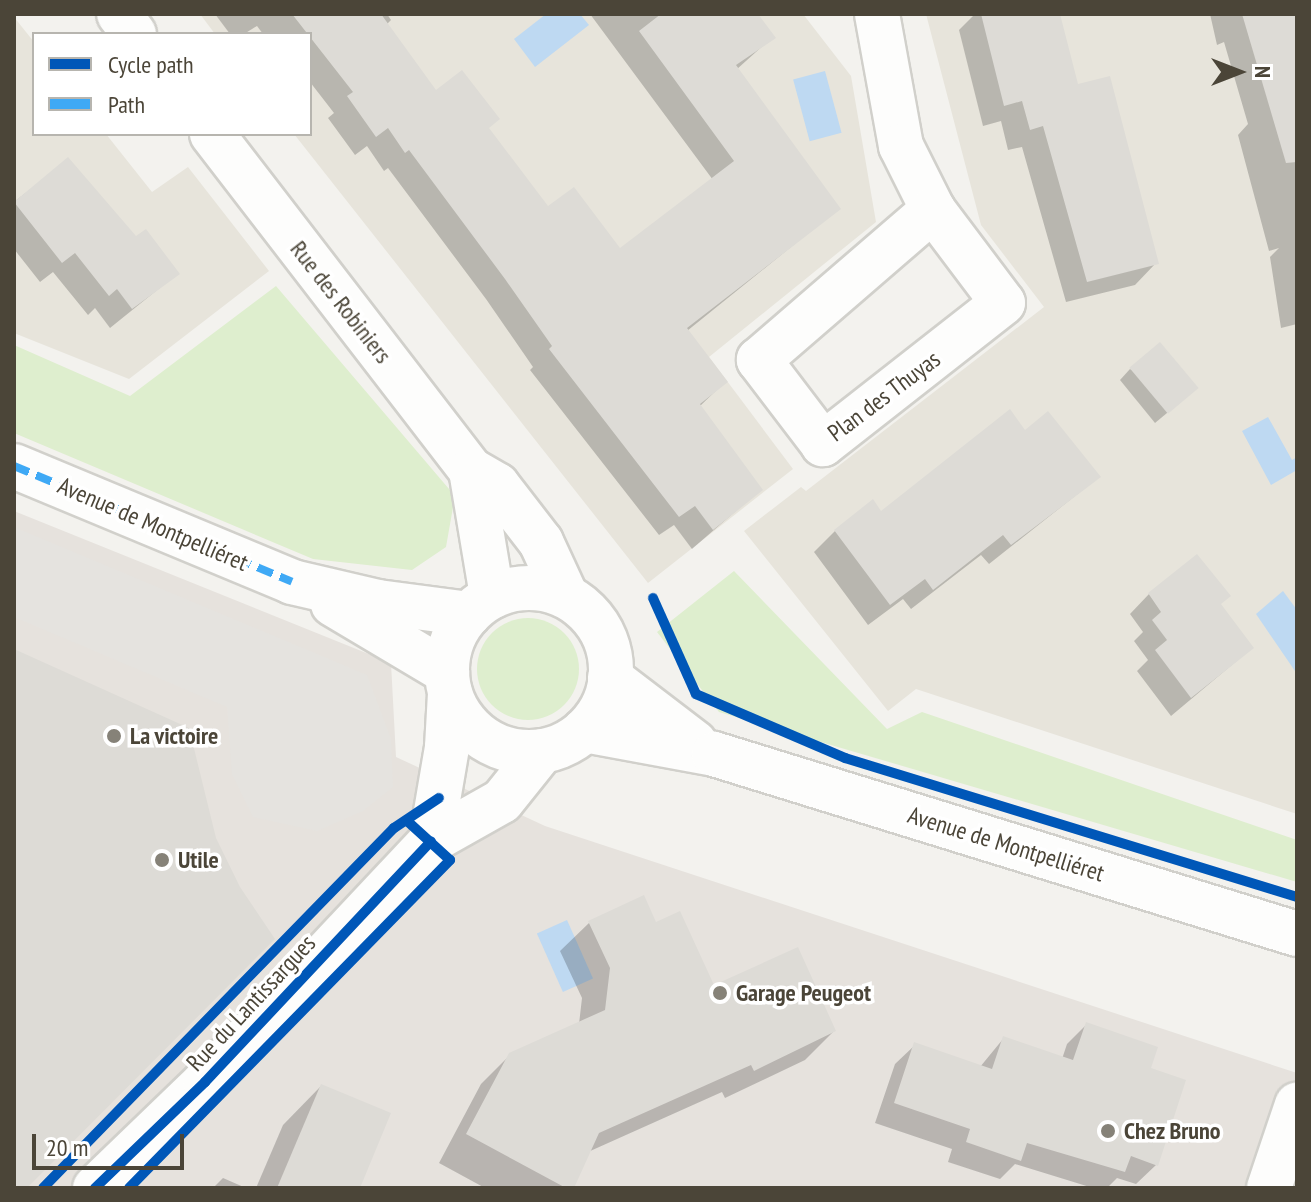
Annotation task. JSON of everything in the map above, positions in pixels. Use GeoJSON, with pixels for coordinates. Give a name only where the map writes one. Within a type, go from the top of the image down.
{"type":"FeatureCollection","features":[{"type":"Feature","properties":{"kind":"street"},"geometry":{"type":"LineString","coordinates":[[119,14],[132,32]]}},
{"type":"Feature","properties":{"kind":"street"},"geometry":{"type":"LineString","coordinates":[[877,14],[901,146],[933,210]]}},
{"type":"Feature","properties":{"kind":"street","name":"Rue des Robiniers"},"geometry":{"type":"LineString","coordinates":[[214,136],[471,470],[497,485],[541,542],[566,596]]}},
{"type":"Feature","properties":{"kind":"street","name":"Plan des Thuyas"},"geometry":{"type":"LineString","coordinates":[[933,210],[1003,303],[823,444],[759,360],[933,210]]}},
{"type":"Feature","properties":{"kind":"street","name":"Avenue de Montpelliéret"},"geometry":{"type":"LineString","coordinates":[[14,466],[292,582],[378,602],[481,605]]}},
{"type":"Feature","properties":{"kind":"street","name":"Rue des Robiniers"},"geometry":{"type":"LineString","coordinates":[[471,470],[483,517],[481,605]]}},
{"type":"Feature","properties":{"kind":"street","name":"Avenue de Montpelliéret"},"geometry":{"type":"LineString","coordinates":[[292,582],[449,682]]}},
{"type":"Feature","properties":{"kind":"street"},"geometry":{"type":"LineString","coordinates":[[431,841],[447,747],[449,650],[481,605],[517,588],[542,588],[566,596],[601,630],[610,678],[598,715],[585,730],[542,751],[518,751],[485,738],[460,714],[449,682]]}},
{"type":"Feature","properties":{"kind":"street","name":"Avenue de Montpelliéret"},"geometry":{"type":"LineString","coordinates":[[610,678],[667,726],[714,754]]}},
{"type":"Feature","properties":{"kind":"street","name":"Avenue de Montpelliéret"},"geometry":{"type":"LineString","coordinates":[[585,730],[714,754],[1297,934]]}},
{"type":"Feature","properties":{"kind":"street","name":"Rue du Lantissargues"},"geometry":{"type":"LineString","coordinates":[[95,1188],[205,1082],[431,841],[502,801],[542,751]]}},
{"type":"Feature","properties":{"kind":"street"},"geometry":{"type":"LineString","coordinates":[[1269,1188],[1297,1105]]}},
{"type":"Feature","properties":{"kind":"shaded area"},"geometry":{"type":"Polygon","coordinates":[[[200,14],[803,14],[851,76],[876,222],[709,357],[793,469],[648,583],[296,136],[312,136],[312,32],[214,32],[200,14]]]}},
{"type":"Feature","properties":{"kind":"shaded area"},"geometry":{"type":"Polygon","coordinates":[[[926,14],[1297,14],[1297,814],[916,689],[888,711],[744,531],[801,487],[806,491],[1044,307],[981,225],[926,14]]]}},
{"type":"Feature","properties":{"kind":"shaded area"},"geometry":{"type":"Polygon","coordinates":[[[14,17],[32,40],[32,136],[108,136],[152,192],[188,167],[269,271],[129,379],[14,333],[14,17]]]}},
{"type":"Feature","properties":{"kind":"shaded area"},"geometry":{"type":"Polygon","coordinates":[[[14,511],[391,663],[396,757],[545,826],[1297,1073],[1297,1188],[14,1188],[14,511]]]}},
{"type":"Feature","properties":{"kind":"shaded area"},"geometry":{"type":"Polygon","coordinates":[[[14,527],[367,675],[391,739],[393,787],[363,811],[317,831],[253,817],[232,774],[227,707],[14,617],[14,527]]]}},
{"type":"Feature","properties":{"kind":"green space"},"geometry":{"type":"Polygon","coordinates":[[[276,286],[455,496],[446,547],[412,570],[313,559],[14,433],[14,345],[130,396],[276,286]]]}},
{"type":"Feature","properties":{"kind":"green space"},"geometry":{"type":"Polygon","coordinates":[[[734,571],[887,729],[922,712],[1297,840],[1297,882],[719,712],[657,632],[734,571]]]}},
{"type":"Feature","properties":{"kind":"green space"},"geometry":{"type":"Polygon","coordinates":[[[528,618],[548,622],[564,633],[575,649],[579,669],[575,689],[564,705],[548,716],[528,720],[508,716],[492,705],[481,689],[477,669],[481,649],[492,633],[508,622],[528,618]]]}},
{"type":"Feature","properties":{"kind":"water"},"geometry":{"type":"Polygon","coordinates":[[[546,14],[580,14],[589,25],[535,67],[514,39],[546,14]]]}},
{"type":"Feature","properties":{"kind":"water"},"geometry":{"type":"Polygon","coordinates":[[[825,71],[842,133],[810,141],[793,80],[825,71]]]}},
{"type":"Feature","properties":{"kind":"water"},"geometry":{"type":"Polygon","coordinates":[[[1268,417],[1292,460],[1297,457],[1297,470],[1271,485],[1242,431],[1268,417]]]}},
{"type":"Feature","properties":{"kind":"water"},"geometry":{"type":"Polygon","coordinates":[[[1283,591],[1297,610],[1297,674],[1256,614],[1283,591]]]}},
{"type":"Feature","properties":{"kind":"water"},"geometry":{"type":"Polygon","coordinates":[[[567,920],[593,978],[563,992],[537,933],[567,920]]]}},
{"type":"Feature","properties":{"kind":"building"},"geometry":{"type":"Polygon","coordinates":[[[292,14],[381,14],[436,90],[462,70],[500,119],[489,128],[548,206],[574,187],[620,248],[734,161],[639,31],[661,14],[758,14],[776,38],[736,65],[841,209],[687,328],[728,382],[700,404],[763,490],[713,530],[695,506],[679,517],[549,349],[552,346],[505,279],[409,150],[405,153],[388,128],[376,137],[347,96],[353,92],[312,40],[312,32],[306,32],[292,14]]]}},
{"type":"Feature","properties":{"kind":"building"},"geometry":{"type":"Polygon","coordinates":[[[981,14],[1060,14],[1078,84],[1110,76],[1159,264],[1087,282],[1043,126],[1030,130],[1022,101],[1004,106],[981,14]]]}},
{"type":"Feature","properties":{"kind":"building"},"geometry":{"type":"Polygon","coordinates":[[[1242,14],[1297,14],[1297,162],[1286,163],[1242,14]]]}},
{"type":"Feature","properties":{"kind":"building"},"geometry":{"type":"Polygon","coordinates":[[[68,157],[136,236],[146,229],[180,274],[132,309],[117,289],[109,296],[75,253],[62,263],[14,202],[68,157]]]}},
{"type":"Feature","properties":{"kind":"building"},"geometry":{"type":"Polygon","coordinates":[[[1160,342],[1199,388],[1168,414],[1129,368],[1160,342]]]}},
{"type":"Feature","properties":{"kind":"building"},"geometry":{"type":"Polygon","coordinates":[[[1010,409],[1025,430],[1048,411],[1101,477],[1011,545],[1003,535],[933,590],[925,579],[890,605],[834,530],[873,499],[881,511],[1010,409]]]}},
{"type":"Feature","properties":{"kind":"building"},"geometry":{"type":"Polygon","coordinates":[[[1197,554],[1231,596],[1221,604],[1254,648],[1191,698],[1155,650],[1167,640],[1152,620],[1161,612],[1148,593],[1197,554]]]}},
{"type":"Feature","properties":{"kind":"building"},"geometry":{"type":"Polygon","coordinates":[[[14,649],[189,728],[216,838],[240,887],[275,939],[27,1188],[14,1188],[14,649]]]}},
{"type":"Feature","properties":{"kind":"building"},"geometry":{"type":"Polygon","coordinates":[[[644,895],[656,922],[680,911],[714,985],[798,947],[836,1031],[754,1071],[751,1065],[599,1133],[574,1188],[566,1188],[466,1134],[509,1053],[605,1010],[610,968],[588,921],[644,895]]]}},
{"type":"Feature","properties":{"kind":"building"},"geometry":{"type":"Polygon","coordinates":[[[1086,1022],[1158,1047],[1151,1068],[1186,1080],[1158,1166],[1131,1156],[1125,1172],[1027,1143],[1021,1161],[966,1142],[970,1129],[894,1103],[914,1042],[992,1069],[1003,1036],[1073,1060],[1086,1022]]]}},
{"type":"Feature","properties":{"kind":"building"},"geometry":{"type":"Polygon","coordinates":[[[321,1084],[391,1113],[360,1188],[277,1188],[321,1084]]]}},
{"type":"Feature","properties":{"kind":"marked path"},"geometry":{"type":"LineString","coordinates":[[14,466],[292,582]]}},
{"type":"Feature","properties":{"kind":"cycle path"},"geometry":{"type":"LineString","coordinates":[[653,598],[696,694],[845,758],[1297,897]]}},
{"type":"Feature","properties":{"kind":"cycle path"},"geometry":{"type":"LineString","coordinates":[[43,1188],[394,828],[439,798]]}},
{"type":"Feature","properties":{"kind":"cycle path"},"geometry":{"type":"LineString","coordinates":[[129,1188],[450,860],[406,820]]}},
{"type":"Feature","properties":{"kind":"cycle path"},"geometry":{"type":"LineString","coordinates":[[95,1188],[205,1082],[431,841]]}},
{"type":"Feature","properties":{"kind":"place","name":"La victoire"},"geometry":{"type":"Point","coordinates":[114,736]}},
{"type":"Feature","properties":{"kind":"place","name":"Utile"},"geometry":{"type":"Point","coordinates":[162,860]}},
{"type":"Feature","properties":{"kind":"place","name":"Garage Peugeot"},"geometry":{"type":"Point","coordinates":[720,993]}},
{"type":"Feature","properties":{"kind":"place","name":"Chez Bruno"},"geometry":{"type":"Point","coordinates":[1108,1131]}}]}
